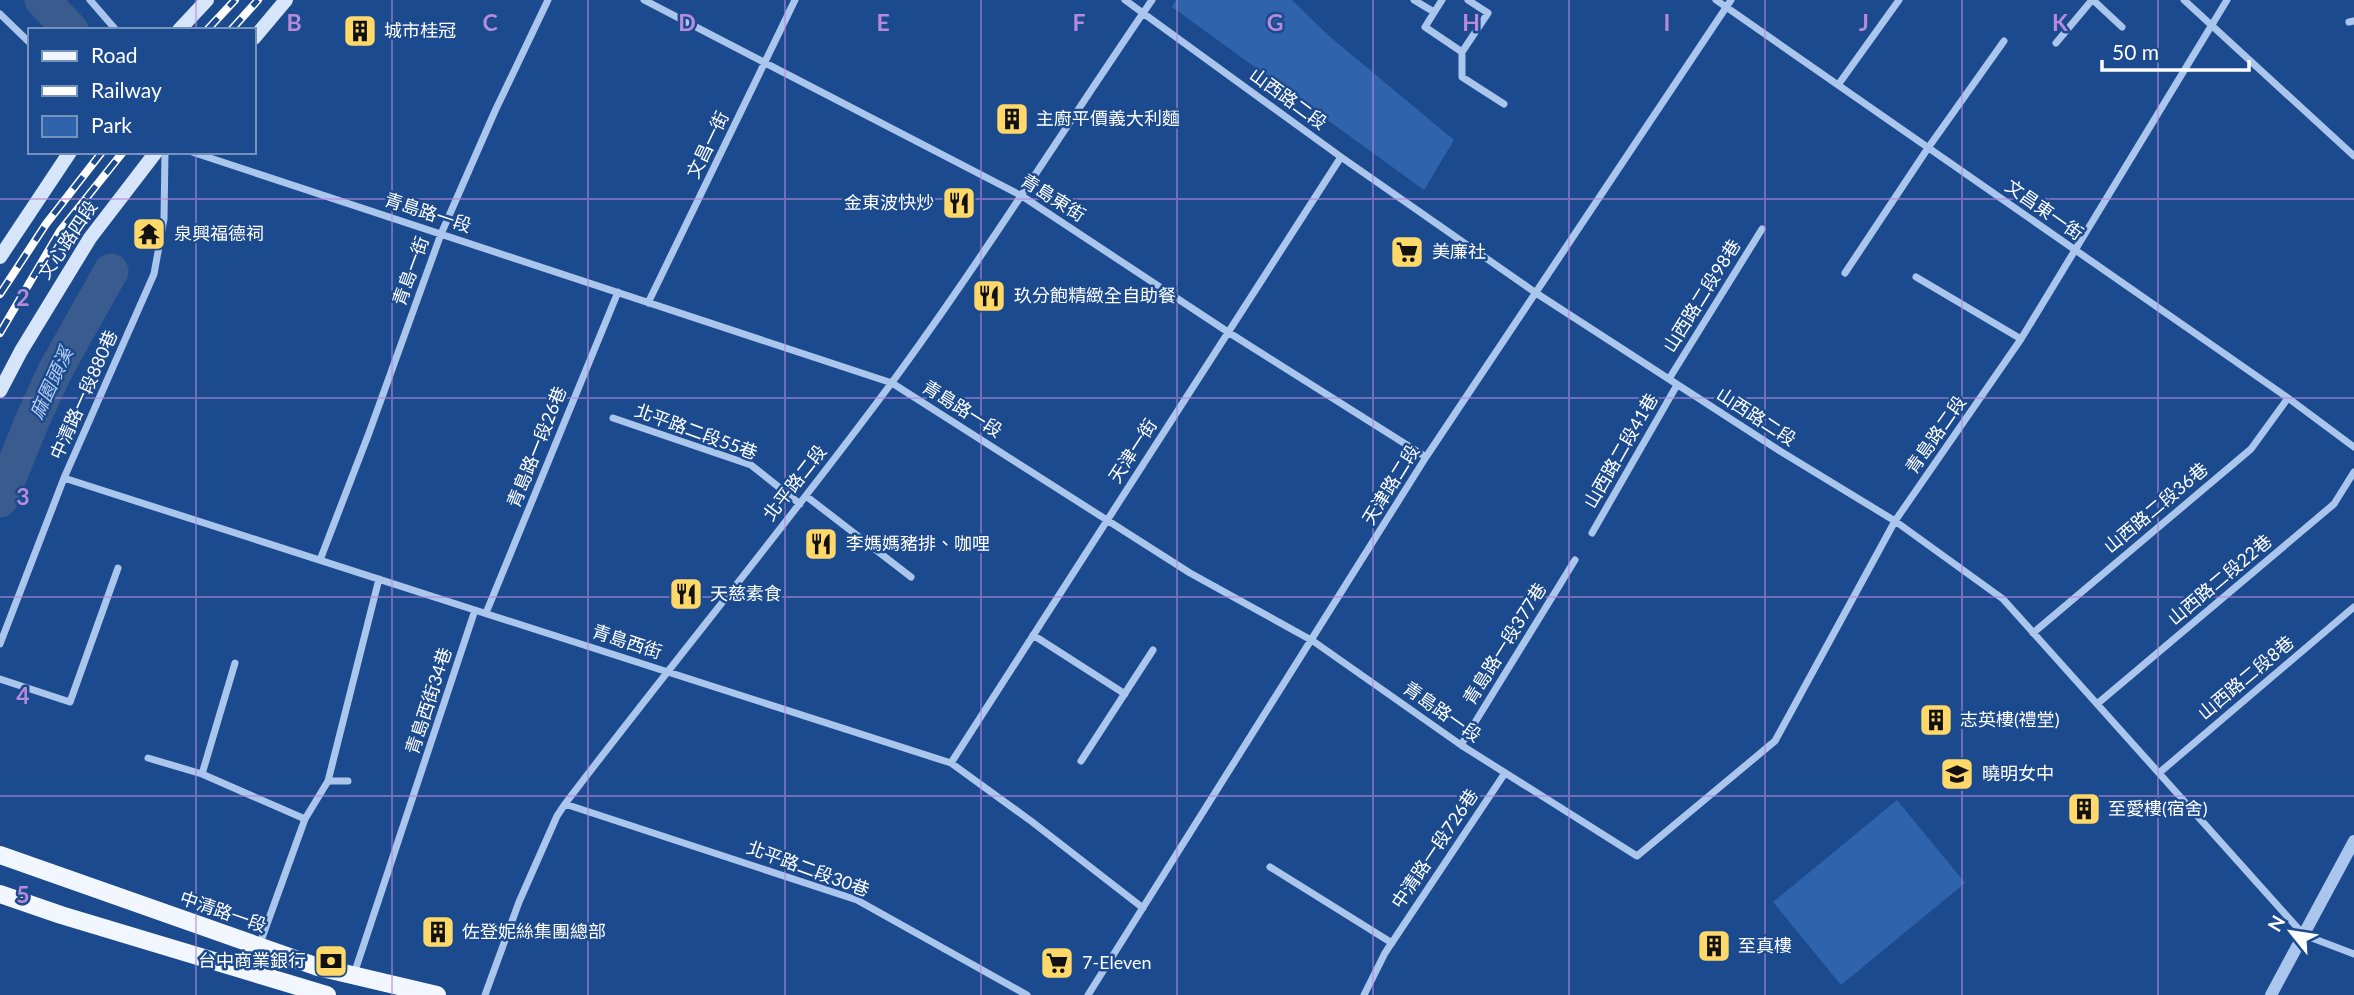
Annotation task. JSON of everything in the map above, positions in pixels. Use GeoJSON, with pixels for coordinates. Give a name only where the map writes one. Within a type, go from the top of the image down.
{"type":"FeatureCollection","features":[{"type":"Feature","properties":{"kind":"main road"},"geometry":{"type":"LineString","coordinates":[[181,28],[206,0]]}},
{"type":"Feature","properties":{"kind":"main road"},"geometry":{"type":"LineString","coordinates":[[256,35],[286,0]]}},
{"type":"Feature","properties":{"kind":"main road"},"geometry":{"type":"LineString","coordinates":[[0,257],[69,154]]}},
{"type":"Feature","properties":{"kind":"main road","name":"文心路四段"},"geometry":{"type":"LineString","coordinates":[[0,391],[21,351],[90,238],[154,154]]}},
{"type":"Feature","properties":{"kind":"main road","name":"中清路一段"},"geometry":{"type":"LineString","coordinates":[[0,855],[318,967],[437,995]]}},
{"type":"Feature","properties":{"kind":"main road"},"geometry":{"type":"LineString","coordinates":[[0,894],[327,995]]}},
{"type":"Feature","properties":{"kind":"street"},"geometry":{"type":"LineString","coordinates":[[90,0],[114,28]]}},
{"type":"Feature","properties":{"kind":"street","name":"青島一街"},"geometry":{"type":"LineString","coordinates":[[320,560],[441,234],[548,0]]}},
{"type":"Feature","properties":{"kind":"street","name":"青島東街"},"geometry":{"type":"LineString","coordinates":[[644,0],[1023,195],[1228,332],[1426,457]]}},
{"type":"Feature","properties":{"kind":"street","name":"文昌一街"},"geometry":{"type":"LineString","coordinates":[[648,303],[796,0]]}},
{"type":"Feature","properties":{"kind":"street","name":"山西路二段"},"geometry":{"type":"LineString","coordinates":[[1125,0],[1341,157],[1536,293],[1780,451],[1895,521],[2003,599],[2304,935]]}},
{"type":"Feature","properties":{"kind":"street","name":"北平路二段"},"geometry":{"type":"LineString","coordinates":[[485,995],[519,902],[557,816],[565,804],[666,671],[800,504],[891,383],[1023,195],[1152,0]]}},
{"type":"Feature","properties":{"kind":"street"},"geometry":{"type":"LineString","coordinates":[[1414,0],[1434,12]]}},
{"type":"Feature","properties":{"kind":"street"},"geometry":{"type":"LineString","coordinates":[[1442,0],[1424,27],[1462,52]]}},
{"type":"Feature","properties":{"kind":"street"},"geometry":{"type":"LineString","coordinates":[[1468,0],[1488,13],[1462,52],[1462,77],[1504,104]]}},
{"type":"Feature","properties":{"kind":"street","name":"文昌東一街"},"geometry":{"type":"LineString","coordinates":[[1716,0],[2288,398],[2354,447]]}},
{"type":"Feature","properties":{"kind":"street","name":"天津路二段"},"geometry":{"type":"LineString","coordinates":[[1088,995],[1426,457],[1731,0]]}},
{"type":"Feature","properties":{"kind":"street"},"geometry":{"type":"LineString","coordinates":[[1838,85],[1899,0]]}},
{"type":"Feature","properties":{"kind":"street"},"geometry":{"type":"LineString","coordinates":[[2056,43],[2093,0],[2122,27]]}},
{"type":"Feature","properties":{"kind":"street"},"geometry":{"type":"LineString","coordinates":[[2183,0],[2354,156]]}},
{"type":"Feature","properties":{"kind":"street","name":"青島路二段"},"geometry":{"type":"LineString","coordinates":[[1637,856],[1775,741],[1895,521],[2021,339],[2227,0]]}},
{"type":"Feature","properties":{"kind":"street"},"geometry":{"type":"LineString","coordinates":[[0,14],[28,41]]}},
{"type":"Feature","properties":{"kind":"street"},"geometry":{"type":"LineString","coordinates":[[1846,273],[1928,148],[2004,41]]}},
{"type":"Feature","properties":{"kind":"street","name":"中清路一段880巷"},"geometry":{"type":"LineString","coordinates":[[0,644],[64,478],[154,274],[164,219],[165,154]]}},
{"type":"Feature","properties":{"kind":"street","name":"青島路一段"},"geometry":{"type":"LineString","coordinates":[[198,154],[891,383],[1190,573],[1312,641],[1461,745],[1637,856]]}},
{"type":"Feature","properties":{"kind":"street","name":"天津一街"},"geometry":{"type":"LineString","coordinates":[[951,763],[1341,157]]}},
{"type":"Feature","properties":{"kind":"street","name":"山西路二段98巷"},"geometry":{"type":"LineString","coordinates":[[1670,379],[1762,229]]}},
{"type":"Feature","properties":{"kind":"street"},"geometry":{"type":"LineString","coordinates":[[1916,277],[2021,339]]}},
{"type":"Feature","properties":{"kind":"street","name":"青島路一段26巷"},"geometry":{"type":"LineString","coordinates":[[486,613],[618,292]]}},
{"type":"Feature","properties":{"kind":"street","name":"山西路二段41巷"},"geometry":{"type":"LineString","coordinates":[[1592,533],[1677,384]]}},
{"type":"Feature","properties":{"kind":"street","name":"山西路二段36巷"},"geometry":{"type":"LineString","coordinates":[[2033,633],[2250,449],[2288,398]]}},
{"type":"Feature","properties":{"kind":"street","name":"北平路二段55巷"},"geometry":{"type":"LineString","coordinates":[[613,418],[751,465],[800,504]]}},
{"type":"Feature","properties":{"kind":"street","name":"山西路二段22巷"},"geometry":{"type":"LineString","coordinates":[[2097,704],[2334,504],[2354,472]]}},
{"type":"Feature","properties":{"kind":"street","name":"青島西街"},"geometry":{"type":"LineString","coordinates":[[64,478],[951,763],[1143,908]]}},
{"type":"Feature","properties":{"kind":"street"},"geometry":{"type":"LineString","coordinates":[[806,496],[911,577]]}},
{"type":"Feature","properties":{"kind":"street","name":"青島路一段377巷"},"geometry":{"type":"LineString","coordinates":[[1461,745],[1575,560]]}},
{"type":"Feature","properties":{"kind":"street"},"geometry":{"type":"LineString","coordinates":[[0,679],[70,702],[118,568]]}},
{"type":"Feature","properties":{"kind":"street"},"geometry":{"type":"LineString","coordinates":[[259,947],[305,819],[328,781],[379,579]]}},
{"type":"Feature","properties":{"kind":"street","name":"山西路二段8巷"},"geometry":{"type":"LineString","coordinates":[[2159,773],[2354,607]]}},
{"type":"Feature","properties":{"kind":"street","name":"青島西街34巷"},"geometry":{"type":"LineString","coordinates":[[353,976],[475,610]]}},
{"type":"Feature","properties":{"kind":"street"},"geometry":{"type":"LineString","coordinates":[[1033,635],[1125,694]]}},
{"type":"Feature","properties":{"kind":"street"},"geometry":{"type":"LineString","coordinates":[[1081,761],[1153,650]]}},
{"type":"Feature","properties":{"kind":"street"},"geometry":{"type":"LineString","coordinates":[[202,774],[234,663]]}},
{"type":"Feature","properties":{"kind":"street"},"geometry":{"type":"LineString","coordinates":[[148,758],[202,774],[305,819]]}},
{"type":"Feature","properties":{"kind":"street","name":"中清路一段726巷"},"geometry":{"type":"LineString","coordinates":[[1364,995],[1392,943],[1505,773]]}},
{"type":"Feature","properties":{"kind":"street"},"geometry":{"type":"LineString","coordinates":[[328,781],[348,781]]}},
{"type":"Feature","properties":{"kind":"street","name":"北平路二段30巷"},"geometry":{"type":"LineString","coordinates":[[565,804],[857,900],[1027,995]]}},
{"type":"Feature","properties":{"kind":"street"},"geometry":{"type":"LineString","coordinates":[[2271,995],[2354,841]]}},
{"type":"Feature","properties":{"kind":"street"},"geometry":{"type":"LineString","coordinates":[[1269,867],[1392,943]]}},
{"type":"Feature","properties":{"kind":"street"},"geometry":{"type":"LineString","coordinates":[[2304,935],[2354,954]]}},
{"type":"Feature","properties":{"kind":"green space"},"geometry":{"type":"Polygon","coordinates":[[[1176,0],[1292,0],[1328,35],[1454,140],[1424,190],[1172,7],[1176,0]]]}},
{"type":"Feature","properties":{"kind":"green space"},"geometry":{"type":"Polygon","coordinates":[[[1897,800],[1965,883],[1841,985],[1773,902],[1897,800]]]}},
{"type":"Feature","properties":{"kind":"waterway","name":"麻園頭溪"},"geometry":{"type":"LineString","coordinates":[[42,0],[69,28]]}},
{"type":"Feature","properties":{"kind":"waterway","name":"麻園頭溪"},"geometry":{"type":"LineString","coordinates":[[0,500],[55,371],[111,271]]}},
{"type":"Feature","properties":{"kind":"railway"},"geometry":{"type":"LineString","coordinates":[[209,28],[235,0]]}},
{"type":"Feature","properties":{"kind":"railway"},"geometry":{"type":"LineString","coordinates":[[233,28],[258,0]]}},
{"type":"Feature","properties":{"kind":"railway"},"geometry":{"type":"LineString","coordinates":[[0,294],[46,224],[100,154]]}},
{"type":"Feature","properties":{"kind":"railway"},"geometry":{"type":"LineString","coordinates":[[0,333],[60,231],[121,154]]}},
{"type":"Feature","properties":{"kind":"place","name":"城市桂冠"},"geometry":{"type":"Point","coordinates":[360,31]}},
{"type":"Feature","properties":{"kind":"place","name":"主廚平價義大利麵"},"geometry":{"type":"Point","coordinates":[1012,119]}},
{"type":"Feature","properties":{"kind":"place","name":"金東波快炒"},"geometry":{"type":"Point","coordinates":[959,203]}},
{"type":"Feature","properties":{"kind":"place","name":"泉興福德祠"},"geometry":{"type":"Point","coordinates":[149,234]}},
{"type":"Feature","properties":{"kind":"place","name":"美廉社"},"geometry":{"type":"Point","coordinates":[1407,252]}},
{"type":"Feature","properties":{"kind":"place","name":"玖分飽精緻全自助餐"},"geometry":{"type":"Point","coordinates":[989,296]}},
{"type":"Feature","properties":{"kind":"place","name":"李媽媽豬排、咖哩"},"geometry":{"type":"Point","coordinates":[821,544]}},
{"type":"Feature","properties":{"kind":"place","name":"天慈素食"},"geometry":{"type":"Point","coordinates":[686,594]}},
{"type":"Feature","properties":{"kind":"place","name":"志英樓(禮堂)"},"geometry":{"type":"Point","coordinates":[1936,720]}},
{"type":"Feature","properties":{"kind":"place","name":"曉明女中"},"geometry":{"type":"Point","coordinates":[1957,774]}},
{"type":"Feature","properties":{"kind":"place","name":"至愛樓(宿舍)"},"geometry":{"type":"Point","coordinates":[2084,809]}},
{"type":"Feature","properties":{"kind":"place","name":"佐登妮絲集團總部"},"geometry":{"type":"Point","coordinates":[438,932]}},
{"type":"Feature","properties":{"kind":"place","name":"至真樓"},"geometry":{"type":"Point","coordinates":[1714,946]}},
{"type":"Feature","properties":{"kind":"place","name":"台中商業銀行"},"geometry":{"type":"Point","coordinates":[331,961]}},
{"type":"Feature","properties":{"kind":"place","name":"7-Eleven"},"geometry":{"type":"Point","coordinates":[1057,963]}}]}
